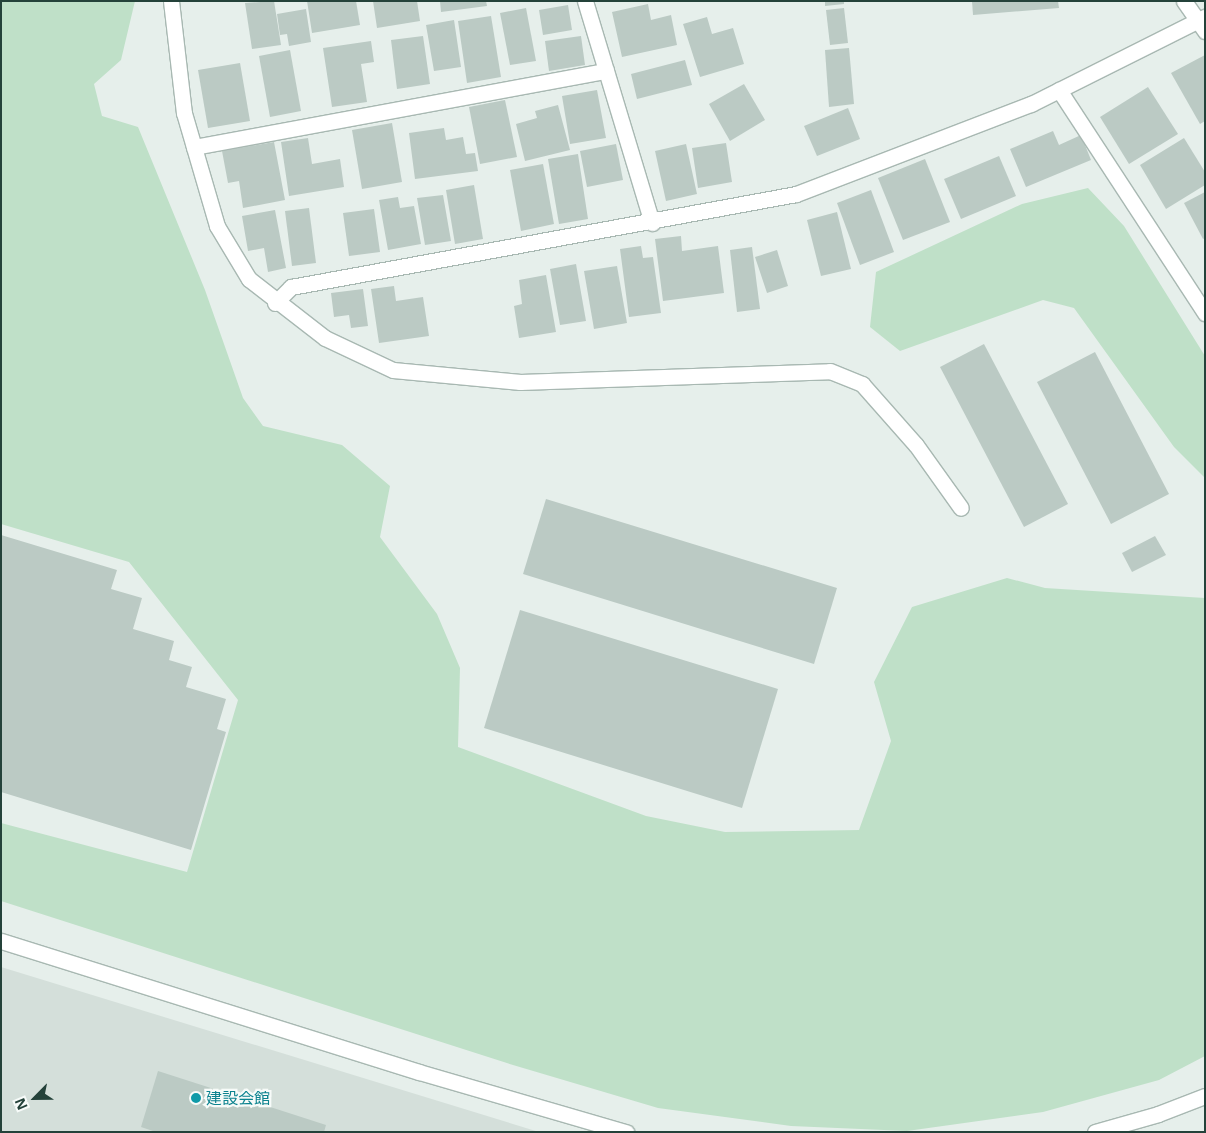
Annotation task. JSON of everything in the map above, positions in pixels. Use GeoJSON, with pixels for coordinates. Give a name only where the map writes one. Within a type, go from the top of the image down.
{"type":"FeatureCollection","features":[{"type":"Feature","properties":{"kind":"street"},"geometry":{"type":"LineString","coordinates":[[171,1],[184,113],[217,226],[250,279],[275,303],[325,338],[394,370],[520,382],[830,371],[862,384],[916,445],[961,508]]}},
{"type":"Feature","properties":{"kind":"street"},"geometry":{"type":"LineString","coordinates":[[584,1],[652,223]]}},
{"type":"Feature","properties":{"kind":"street"},"geometry":{"type":"LineString","coordinates":[[275,303],[291,288],[652,223],[796,194],[1059,90],[1202,23],[1184,1]]}},
{"type":"Feature","properties":{"kind":"street"},"geometry":{"type":"LineString","coordinates":[[194,147],[606,71]]}},
{"type":"Feature","properties":{"kind":"street"},"geometry":{"type":"LineString","coordinates":[[1059,90],[1205,313]]}},
{"type":"Feature","properties":{"kind":"street"},"geometry":{"type":"LineString","coordinates":[[1,941],[419,1072],[626,1132]]}},
{"type":"Feature","properties":{"kind":"street"},"geometry":{"type":"LineString","coordinates":[[1094,1132],[1205,1096]]}},
{"type":"Feature","properties":{"kind":"shaded area"},"geometry":{"type":"Polygon","coordinates":[[[1,967],[539,1132],[1,1132],[1,967]]]}},
{"type":"Feature","properties":{"kind":"green space"},"geometry":{"type":"Polygon","coordinates":[[[1,1],[135,1],[121,60],[94,84],[102,116],[138,127],[205,290],[243,398],[263,426],[342,445],[390,486],[380,537],[437,614],[460,668],[458,747],[646,816],[725,832],[859,830],[891,741],[874,682],[912,607],[1007,578],[1045,588],[1205,598],[1205,1056],[1159,1080],[1043,1112],[907,1131],[791,1126],[658,1108],[513,1065],[1,901],[1,823],[187,872],[238,700],[129,562],[1,524],[1,1]]]}},
{"type":"Feature","properties":{"kind":"green space"},"geometry":{"type":"Polygon","coordinates":[[[1088,188],[1124,226],[1205,356],[1205,478],[1174,447],[1074,308],[1043,300],[900,351],[870,327],[876,272],[1022,204],[1088,188]]]}},
{"type":"Feature","properties":{"kind":"building"},"geometry":{"type":"Polygon","coordinates":[[[274,1],[281,45],[252,49],[245,3],[274,1]]]}},
{"type":"Feature","properties":{"kind":"building"},"geometry":{"type":"Polygon","coordinates":[[[307,1],[356,1],[360,25],[312,33],[307,1]]]}},
{"type":"Feature","properties":{"kind":"building"},"geometry":{"type":"Polygon","coordinates":[[[373,1],[417,1],[420,21],[377,28],[373,1]]]}},
{"type":"Feature","properties":{"kind":"building"},"geometry":{"type":"Polygon","coordinates":[[[440,1],[486,1],[487,6],[441,12],[440,1]]]}},
{"type":"Feature","properties":{"kind":"building"},"geometry":{"type":"Polygon","coordinates":[[[825,1],[844,1],[844,4],[825,6],[825,1]]]}},
{"type":"Feature","properties":{"kind":"building"},"geometry":{"type":"Polygon","coordinates":[[[972,1],[1058,1],[1059,8],[973,15],[972,1]]]}},
{"type":"Feature","properties":{"kind":"building"},"geometry":{"type":"Polygon","coordinates":[[[648,4],[651,20],[671,15],[677,45],[622,57],[612,12],[648,4]]]}},
{"type":"Feature","properties":{"kind":"building"},"geometry":{"type":"Polygon","coordinates":[[[568,5],[572,30],[543,35],[539,10],[568,5]]]}},
{"type":"Feature","properties":{"kind":"building"},"geometry":{"type":"Polygon","coordinates":[[[526,8],[536,61],[510,65],[500,13],[526,8]]]}},
{"type":"Feature","properties":{"kind":"building"},"geometry":{"type":"Polygon","coordinates":[[[844,8],[848,43],[830,45],[826,10],[844,8]]]}},
{"type":"Feature","properties":{"kind":"building"},"geometry":{"type":"Polygon","coordinates":[[[306,9],[311,42],[289,46],[287,34],[280,35],[277,14],[306,9]]]}},
{"type":"Feature","properties":{"kind":"building"},"geometry":{"type":"Polygon","coordinates":[[[491,16],[501,77],[467,83],[458,21],[491,16]]]}},
{"type":"Feature","properties":{"kind":"building"},"geometry":{"type":"Polygon","coordinates":[[[707,17],[712,34],[733,28],[744,64],[700,77],[683,24],[707,17]]]}},
{"type":"Feature","properties":{"kind":"building"},"geometry":{"type":"Polygon","coordinates":[[[454,20],[461,67],[434,71],[426,25],[454,20]]]}},
{"type":"Feature","properties":{"kind":"building"},"geometry":{"type":"Polygon","coordinates":[[[423,36],[430,84],[397,89],[391,40],[423,36]]]}},
{"type":"Feature","properties":{"kind":"building"},"geometry":{"type":"Polygon","coordinates":[[[581,36],[585,65],[549,71],[545,41],[581,36]]]}},
{"type":"Feature","properties":{"kind":"building"},"geometry":{"type":"Polygon","coordinates":[[[371,41],[374,62],[361,64],[367,102],[332,107],[323,48],[371,41]]]}},
{"type":"Feature","properties":{"kind":"building"},"geometry":{"type":"Polygon","coordinates":[[[849,48],[854,104],[829,107],[825,50],[849,48]]]}},
{"type":"Feature","properties":{"kind":"building"},"geometry":{"type":"Polygon","coordinates":[[[290,50],[301,111],[270,117],[259,56],[290,50]]]}},
{"type":"Feature","properties":{"kind":"building"},"geometry":{"type":"Polygon","coordinates":[[[1205,55],[1205,121],[1200,124],[1171,73],[1205,55]]]}},
{"type":"Feature","properties":{"kind":"building"},"geometry":{"type":"Polygon","coordinates":[[[685,60],[692,85],[637,99],[631,74],[685,60]]]}},
{"type":"Feature","properties":{"kind":"building"},"geometry":{"type":"Polygon","coordinates":[[[240,63],[250,121],[208,128],[198,70],[240,63]]]}},
{"type":"Feature","properties":{"kind":"building"},"geometry":{"type":"Polygon","coordinates":[[[744,84],[765,120],[730,141],[709,104],[744,84]]]}},
{"type":"Feature","properties":{"kind":"building"},"geometry":{"type":"Polygon","coordinates":[[[1148,87],[1178,134],[1129,164],[1100,117],[1148,87]]]}},
{"type":"Feature","properties":{"kind":"building"},"geometry":{"type":"Polygon","coordinates":[[[597,90],[606,138],[570,144],[562,96],[597,90]]]}},
{"type":"Feature","properties":{"kind":"building"},"geometry":{"type":"Polygon","coordinates":[[[505,100],[517,157],[480,164],[469,107],[505,100]]]}},
{"type":"Feature","properties":{"kind":"building"},"geometry":{"type":"Polygon","coordinates":[[[558,105],[570,150],[525,161],[516,124],[537,118],[535,111],[558,105]]]}},
{"type":"Feature","properties":{"kind":"building"},"geometry":{"type":"Polygon","coordinates":[[[848,108],[860,139],[817,156],[804,126],[848,108]]]}},
{"type":"Feature","properties":{"kind":"building"},"geometry":{"type":"Polygon","coordinates":[[[392,123],[402,182],[362,189],[352,130],[392,123]]]}},
{"type":"Feature","properties":{"kind":"building"},"geometry":{"type":"Polygon","coordinates":[[[444,128],[446,140],[463,137],[466,154],[475,153],[478,171],[415,179],[409,133],[444,128]]]}},
{"type":"Feature","properties":{"kind":"building"},"geometry":{"type":"Polygon","coordinates":[[[1053,131],[1059,145],[1081,135],[1091,160],[1026,187],[1010,149],[1053,131]]]}},
{"type":"Feature","properties":{"kind":"building"},"geometry":{"type":"Polygon","coordinates":[[[308,138],[312,164],[340,159],[344,187],[289,196],[281,142],[308,138]]]}},
{"type":"Feature","properties":{"kind":"building"},"geometry":{"type":"Polygon","coordinates":[[[1184,138],[1205,172],[1205,185],[1166,209],[1140,165],[1184,138]]]}},
{"type":"Feature","properties":{"kind":"building"},"geometry":{"type":"Polygon","coordinates":[[[274,142],[285,200],[243,208],[239,181],[228,183],[222,151],[274,142]]]}},
{"type":"Feature","properties":{"kind":"building"},"geometry":{"type":"Polygon","coordinates":[[[726,143],[732,182],[698,188],[692,148],[726,143]]]}},
{"type":"Feature","properties":{"kind":"building"},"geometry":{"type":"Polygon","coordinates":[[[616,144],[623,180],[587,187],[580,151],[616,144]]]}},
{"type":"Feature","properties":{"kind":"building"},"geometry":{"type":"Polygon","coordinates":[[[686,144],[697,194],[666,201],[655,151],[686,144]]]}},
{"type":"Feature","properties":{"kind":"building"},"geometry":{"type":"Polygon","coordinates":[[[578,154],[588,219],[559,224],[548,159],[578,154]]]}},
{"type":"Feature","properties":{"kind":"building"},"geometry":{"type":"Polygon","coordinates":[[[999,156],[1016,196],[961,219],[944,179],[999,156]]]}},
{"type":"Feature","properties":{"kind":"building"},"geometry":{"type":"Polygon","coordinates":[[[925,159],[950,222],[903,240],[878,178],[925,159]]]}},
{"type":"Feature","properties":{"kind":"building"},"geometry":{"type":"Polygon","coordinates":[[[543,164],[554,224],[521,231],[510,170],[543,164]]]}},
{"type":"Feature","properties":{"kind":"building"},"geometry":{"type":"Polygon","coordinates":[[[474,185],[483,239],[455,244],[446,190],[474,185]]]}},
{"type":"Feature","properties":{"kind":"building"},"geometry":{"type":"Polygon","coordinates":[[[871,190],[894,252],[860,265],[837,203],[871,190]]]}},
{"type":"Feature","properties":{"kind":"building"},"geometry":{"type":"Polygon","coordinates":[[[1205,192],[1205,238],[1203,239],[1184,203],[1205,192]]]}},
{"type":"Feature","properties":{"kind":"building"},"geometry":{"type":"Polygon","coordinates":[[[443,195],[451,241],[425,245],[417,198],[443,195]]]}},
{"type":"Feature","properties":{"kind":"building"},"geometry":{"type":"Polygon","coordinates":[[[398,197],[400,208],[414,206],[421,244],[388,250],[379,200],[398,197]]]}},
{"type":"Feature","properties":{"kind":"building"},"geometry":{"type":"Polygon","coordinates":[[[309,208],[316,263],[292,266],[285,211],[309,208]]]}},
{"type":"Feature","properties":{"kind":"building"},"geometry":{"type":"Polygon","coordinates":[[[374,209],[380,252],[349,256],[343,213],[374,209]]]}},
{"type":"Feature","properties":{"kind":"building"},"geometry":{"type":"Polygon","coordinates":[[[275,210],[286,268],[268,272],[264,248],[248,251],[242,216],[275,210]]]}},
{"type":"Feature","properties":{"kind":"building"},"geometry":{"type":"Polygon","coordinates":[[[837,212],[851,269],[821,276],[807,220],[837,212]]]}},
{"type":"Feature","properties":{"kind":"building"},"geometry":{"type":"Polygon","coordinates":[[[681,236],[682,251],[718,246],[724,293],[663,301],[655,239],[681,236]]]}},
{"type":"Feature","properties":{"kind":"building"},"geometry":{"type":"Polygon","coordinates":[[[641,246],[643,258],[653,257],[661,313],[629,317],[620,249],[641,246]]]}},
{"type":"Feature","properties":{"kind":"building"},"geometry":{"type":"Polygon","coordinates":[[[752,247],[760,309],[737,312],[730,250],[752,247]]]}},
{"type":"Feature","properties":{"kind":"building"},"geometry":{"type":"Polygon","coordinates":[[[777,250],[788,286],[767,293],[755,257],[777,250]]]}},
{"type":"Feature","properties":{"kind":"building"},"geometry":{"type":"Polygon","coordinates":[[[576,264],[586,321],[560,325],[550,269],[576,264]]]}},
{"type":"Feature","properties":{"kind":"building"},"geometry":{"type":"Polygon","coordinates":[[[617,266],[627,323],[594,329],[584,271],[617,266]]]}},
{"type":"Feature","properties":{"kind":"building"},"geometry":{"type":"Polygon","coordinates":[[[546,275],[556,332],[519,338],[514,306],[522,304],[519,280],[546,275]]]}},
{"type":"Feature","properties":{"kind":"building"},"geometry":{"type":"Polygon","coordinates":[[[394,286],[396,301],[423,297],[429,336],[379,343],[371,289],[394,286]]]}},
{"type":"Feature","properties":{"kind":"building"},"geometry":{"type":"Polygon","coordinates":[[[363,289],[368,326],[351,328],[349,315],[334,317],[331,293],[363,289]]]}},
{"type":"Feature","properties":{"kind":"building"},"geometry":{"type":"Polygon","coordinates":[[[984,344],[1068,504],[1024,527],[940,367],[984,344]]]}},
{"type":"Feature","properties":{"kind":"building"},"geometry":{"type":"Polygon","coordinates":[[[1095,352],[1169,494],[1111,524],[1037,382],[1095,352]]]}},
{"type":"Feature","properties":{"kind":"building"},"geometry":{"type":"Polygon","coordinates":[[[546,499],[837,588],[814,664],[523,574],[546,499]]]}},
{"type":"Feature","properties":{"kind":"building"},"geometry":{"type":"Polygon","coordinates":[[[1,535],[117,570],[111,589],[142,598],[133,629],[174,641],[169,660],[192,667],[186,687],[226,699],[217,729],[226,732],[191,850],[1,792],[1,535]]]}},
{"type":"Feature","properties":{"kind":"building"},"geometry":{"type":"Polygon","coordinates":[[[1155,536],[1166,555],[1132,572],[1122,553],[1155,536]]]}},
{"type":"Feature","properties":{"kind":"building"},"geometry":{"type":"Polygon","coordinates":[[[520,610],[778,689],[742,808],[484,728],[520,610]]]}},
{"type":"Feature","properties":{"kind":"building","name":"建設会館"},"geometry":{"type":"Polygon","coordinates":[[[158,1071],[326,1125],[324,1132],[156,1132],[141,1127],[158,1071]]]}},
{"type":"Feature","properties":{"kind":"place","name":"建設会館"},"geometry":{"type":"Point","coordinates":[196,1098]}}]}
